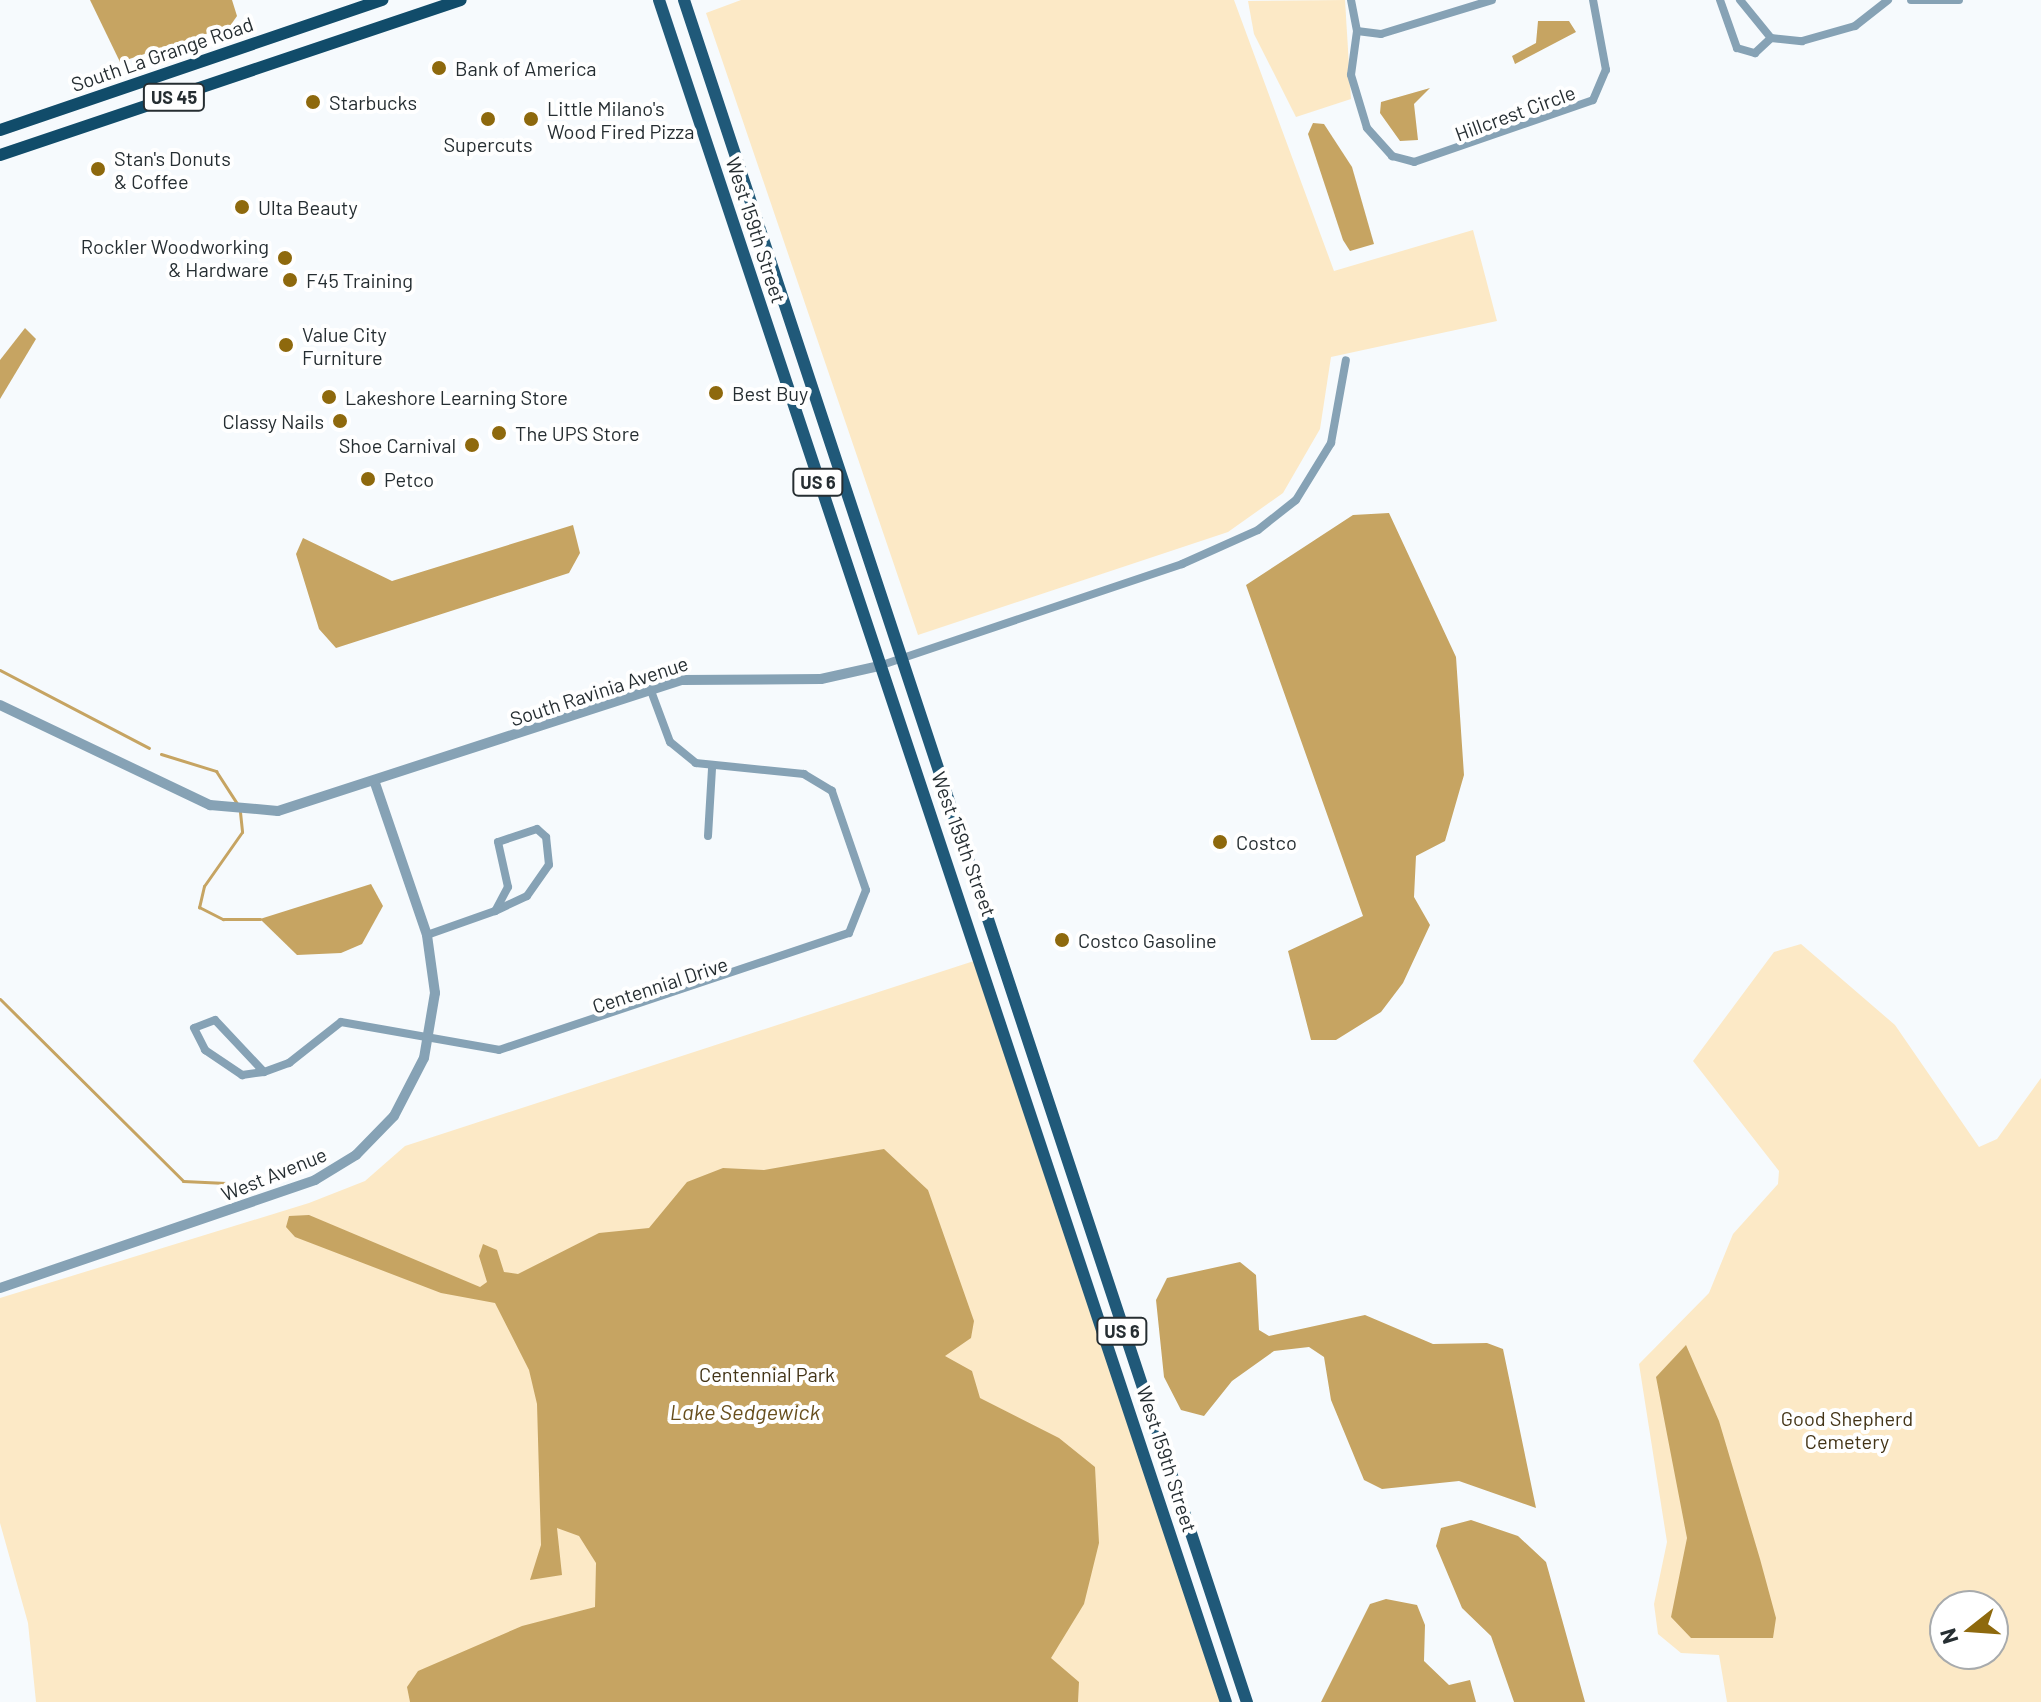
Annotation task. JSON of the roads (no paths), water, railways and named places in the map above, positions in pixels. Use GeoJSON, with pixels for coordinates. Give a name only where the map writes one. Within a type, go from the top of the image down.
{"type":"FeatureCollection","features":[{"type":"Feature","properties":{"kind":"highway","name":"South La Grange Road"},"geometry":{"type":"LineString","coordinates":[[0,130],[382,0]]}},
{"type":"Feature","properties":{"kind":"highway","name":"US 45"},"geometry":{"type":"LineString","coordinates":[[0,155],[461,0]]}},
{"type":"Feature","properties":{"kind":"main road","name":"West 159th Street"},"geometry":{"type":"LineString","coordinates":[[659,0],[879,666],[984,961],[1226,1702]]}},
{"type":"Feature","properties":{"kind":"main road","name":"West 159th Street"},"geometry":{"type":"LineString","coordinates":[[684,0],[1247,1702]]}},
{"type":"Feature","properties":{"kind":"main road"},"geometry":{"type":"LineString","coordinates":[[1195,1610],[1214,1606]]}},
{"type":"Feature","properties":{"kind":"street"},"geometry":{"type":"LineString","coordinates":[[1351,0],[1357,31],[1381,34],[1492,0]]}},
{"type":"Feature","properties":{"kind":"street","name":"Hillcrest Circle"},"geometry":{"type":"LineString","coordinates":[[1357,31],[1352,86],[1371,137],[1392,156],[1424,162],[1593,100],[1606,70],[1593,0]]}},
{"type":"Feature","properties":{"kind":"street"},"geometry":{"type":"LineString","coordinates":[[1720,0],[1737,48],[1755,53],[1771,38]]}},
{"type":"Feature","properties":{"kind":"street"},"geometry":{"type":"LineString","coordinates":[[1740,0],[1771,38],[1802,41],[1855,26],[1887,2]]}},
{"type":"Feature","properties":{"kind":"street"},"geometry":{"type":"LineString","coordinates":[[1911,0],[1959,0]]}},
{"type":"Feature","properties":{"kind":"street","name":"South Ravinia Avenue"},"geometry":{"type":"LineString","coordinates":[[0,705],[210,805],[278,811],[375,783],[682,680],[821,679],[879,666],[1182,564],[1258,530],[1296,500],[1331,443],[1346,360]]}},
{"type":"Feature","properties":{"kind":"street"},"geometry":{"type":"LineString","coordinates":[[651,691],[670,742],[712,768],[708,836]]}},
{"type":"Feature","properties":{"kind":"street","name":"Centennial Drive"},"geometry":{"type":"LineString","coordinates":[[264,1072],[289,1063],[341,1022],[477,1050],[523,1045],[825,947],[857,922],[866,890],[840,805],[819,781],[781,770],[712,768]]}},
{"type":"Feature","properties":{"kind":"street","name":"West Avenue"},"geometry":{"type":"LineString","coordinates":[[0,1288],[340,1168],[405,1101],[430,1040],[435,993],[427,935],[375,783]]}},
{"type":"Feature","properties":{"kind":"street"},"geometry":{"type":"LineString","coordinates":[[427,935],[495,911],[527,896],[546,874],[549,852],[537,829],[498,842],[508,887],[495,911]]}},
{"type":"Feature","properties":{"kind":"street"},"geometry":{"type":"LineString","coordinates":[[215,1020],[264,1072],[242,1075],[205,1050],[194,1028],[215,1020]]}},
{"type":"Feature","properties":{"kind":"water"},"geometry":{"type":"Polygon","coordinates":[[[90,0],[232,0],[237,16],[230,26],[120,62],[90,0]]]}},
{"type":"Feature","properties":{"kind":"water"},"geometry":{"type":"Polygon","coordinates":[[[1538,21],[1569,21],[1576,32],[1515,64],[1512,56],[1536,43],[1538,21]]]}},
{"type":"Feature","properties":{"kind":"water"},"geometry":{"type":"Polygon","coordinates":[[[1430,88],[1414,104],[1418,140],[1400,141],[1380,113],[1381,102],[1430,88]]]}},
{"type":"Feature","properties":{"kind":"water"},"geometry":{"type":"Polygon","coordinates":[[[1313,123],[1324,124],[1352,167],[1374,244],[1350,251],[1343,240],[1308,134],[1313,123]]]}},
{"type":"Feature","properties":{"kind":"water"},"geometry":{"type":"Polygon","coordinates":[[[25,328],[36,339],[0,399],[0,360],[25,328]]]}},
{"type":"Feature","properties":{"kind":"water"},"geometry":{"type":"Polygon","coordinates":[[[1389,513],[1456,657],[1464,775],[1445,841],[1416,856],[1414,897],[1430,925],[1403,983],[1381,1012],[1336,1040],[1311,1040],[1288,951],[1363,916],[1246,585],[1353,515],[1389,513]]]}},
{"type":"Feature","properties":{"kind":"water"},"geometry":{"type":"Polygon","coordinates":[[[573,525],[580,553],[569,573],[336,648],[319,629],[296,554],[303,538],[392,581],[573,525]]]}},
{"type":"Feature","properties":{"kind":"water"},"geometry":{"type":"Polygon","coordinates":[[[371,884],[383,906],[362,944],[341,953],[297,955],[260,919],[371,884]]]}},
{"type":"Feature","properties":{"kind":"water","name":"Lake Sedgewick"},"geometry":{"type":"Polygon","coordinates":[[[884,1149],[928,1190],[974,1321],[971,1338],[945,1356],[972,1371],[980,1398],[1059,1438],[1095,1467],[1099,1543],[1084,1604],[1051,1658],[1079,1682],[1078,1702],[410,1702],[407,1687],[418,1671],[522,1626],[595,1607],[596,1563],[579,1536],[557,1528],[562,1575],[530,1580],[541,1545],[537,1404],[529,1370],[495,1303],[441,1293],[295,1237],[286,1227],[289,1216],[309,1215],[480,1287],[487,1282],[479,1256],[483,1244],[497,1250],[504,1272],[518,1274],[599,1233],[649,1228],[687,1182],[723,1168],[764,1170],[884,1149]]]}},
{"type":"Feature","properties":{"kind":"water"},"geometry":{"type":"Polygon","coordinates":[[[1240,1262],[1256,1275],[1259,1330],[1269,1336],[1365,1315],[1433,1344],[1487,1343],[1503,1349],[1536,1508],[1459,1481],[1382,1489],[1364,1480],[1331,1400],[1324,1357],[1309,1347],[1274,1351],[1232,1381],[1204,1416],[1181,1410],[1164,1377],[1156,1300],[1167,1278],[1240,1262]]]}},
{"type":"Feature","properties":{"kind":"water"},"geometry":{"type":"Polygon","coordinates":[[[1686,1345],[1719,1421],[1760,1559],[1776,1618],[1773,1638],[1691,1638],[1671,1617],[1687,1538],[1656,1377],[1686,1345]]]}},
{"type":"Feature","properties":{"kind":"water"},"geometry":{"type":"Polygon","coordinates":[[[1471,1520],[1518,1536],[1546,1562],[1585,1702],[1514,1702],[1491,1636],[1462,1608],[1436,1546],[1441,1528],[1471,1520]]]}},
{"type":"Feature","properties":{"kind":"water"},"geometry":{"type":"Polygon","coordinates":[[[1386,1599],[1417,1605],[1425,1625],[1424,1661],[1449,1685],[1470,1680],[1476,1702],[1321,1702],[1370,1604],[1386,1599]]]}},
{"type":"Feature","properties":{"kind":"waterway"},"geometry":{"type":"LineString","coordinates":[[0,670],[149,748]]}},
{"type":"Feature","properties":{"kind":"waterway"},"geometry":{"type":"LineString","coordinates":[[161,754],[216,771],[238,805]]}},
{"type":"Feature","properties":{"kind":"waterway"},"geometry":{"type":"LineString","coordinates":[[240,812],[242,832],[204,886],[199,907],[223,919],[260,919]]}},
{"type":"Feature","properties":{"kind":"waterway"},"geometry":{"type":"LineString","coordinates":[[0,999],[183,1181],[226,1183]]}},
{"type":"Feature","properties":{"kind":"place","name":"Bank of America"},"geometry":{"type":"Point","coordinates":[439,68]}},
{"type":"Feature","properties":{"kind":"place","name":"Starbucks"},"geometry":{"type":"Point","coordinates":[313,102]}},
{"type":"Feature","properties":{"kind":"place","name":"Supercuts"},"geometry":{"type":"Point","coordinates":[488,119]}},
{"type":"Feature","properties":{"kind":"place","name":"Little Milano's Wood Fired Pizza"},"geometry":{"type":"Point","coordinates":[531,119]}},
{"type":"Feature","properties":{"kind":"place","name":"Stan's Donuts & Coffee"},"geometry":{"type":"Point","coordinates":[98,169]}},
{"type":"Feature","properties":{"kind":"place","name":"Ulta Beauty"},"geometry":{"type":"Point","coordinates":[242,207]}},
{"type":"Feature","properties":{"kind":"place","name":"Rockler Woodworking & Hardware"},"geometry":{"type":"Point","coordinates":[285,258]}},
{"type":"Feature","properties":{"kind":"place","name":"F45 Training"},"geometry":{"type":"Point","coordinates":[290,280]}},
{"type":"Feature","properties":{"kind":"place","name":"Value City Furniture"},"geometry":{"type":"Point","coordinates":[286,345]}},
{"type":"Feature","properties":{"kind":"place","name":"Best Buy"},"geometry":{"type":"Point","coordinates":[716,393]}},
{"type":"Feature","properties":{"kind":"place","name":"Lakeshore Learning Store"},"geometry":{"type":"Point","coordinates":[329,397]}},
{"type":"Feature","properties":{"kind":"place","name":"Classy Nails"},"geometry":{"type":"Point","coordinates":[340,421]}},
{"type":"Feature","properties":{"kind":"place","name":"The UPS Store"},"geometry":{"type":"Point","coordinates":[499,433]}},
{"type":"Feature","properties":{"kind":"place","name":"Shoe Carnival"},"geometry":{"type":"Point","coordinates":[472,445]}},
{"type":"Feature","properties":{"kind":"place","name":"Petco"},"geometry":{"type":"Point","coordinates":[368,479]}},
{"type":"Feature","properties":{"kind":"place","name":"Costco"},"geometry":{"type":"Point","coordinates":[1220,842]}},
{"type":"Feature","properties":{"kind":"place","name":"Costco Gasoline"},"geometry":{"type":"Point","coordinates":[1062,940]}},
{"type":"Feature","properties":{"kind":"park label","name":"Centennial Park"},"geometry":{"type":"Point","coordinates":[767,1374]}},
{"type":"Feature","properties":{"kind":"park label","name":"Good Shepherd Cemetery"},"geometry":{"type":"Point","coordinates":[1847,1430]}}]}
